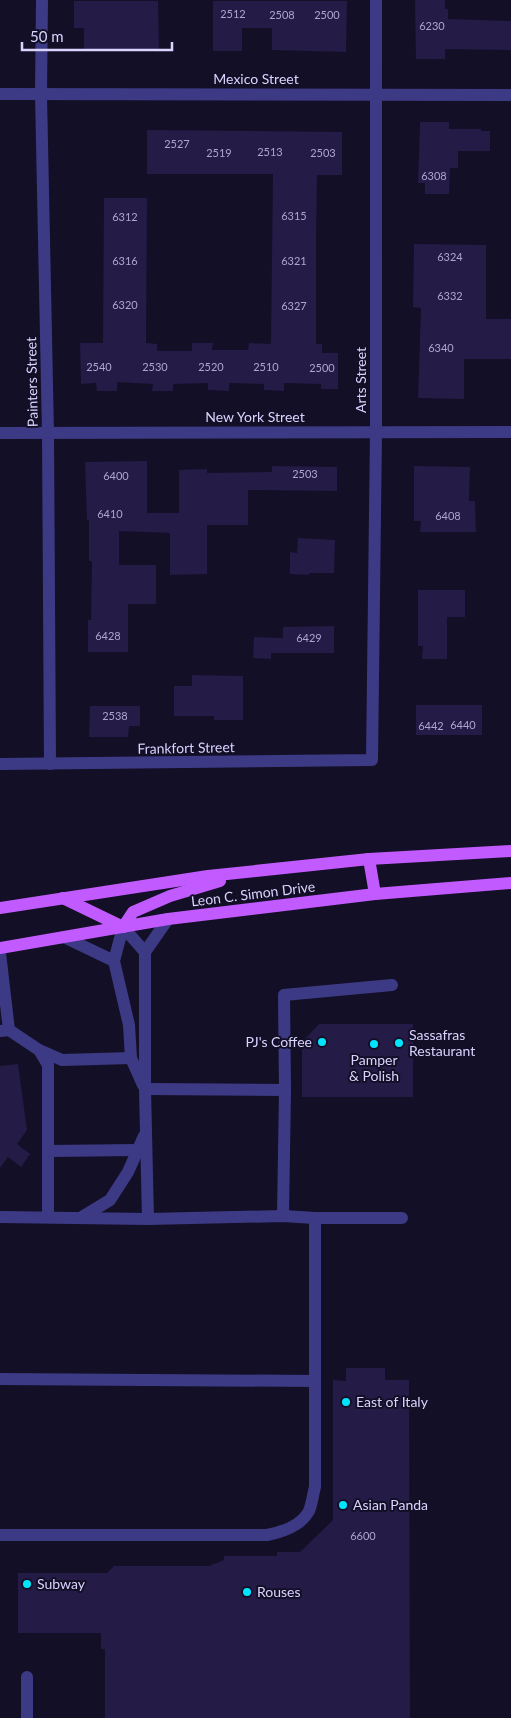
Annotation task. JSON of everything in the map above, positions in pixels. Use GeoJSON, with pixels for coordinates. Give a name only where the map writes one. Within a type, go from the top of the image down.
{"type":"FeatureCollection","features":[{"type":"Feature","properties":{"kind":"main road","name":"Leon C. Simon Drive"},"geometry":{"type":"LineString","coordinates":[[0,908],[208,876],[369,859],[511,851]]}},
{"type":"Feature","properties":{"kind":"main road"},"geometry":{"type":"LineString","coordinates":[[369,859],[375,894]]}},
{"type":"Feature","properties":{"kind":"main road"},"geometry":{"type":"LineString","coordinates":[[63,898],[123,927],[133,912],[170,896],[248,872]]}},
{"type":"Feature","properties":{"kind":"main road","name":"Leon C. Simon Drive"},"geometry":{"type":"LineString","coordinates":[[0,948],[168,919],[375,894],[511,883]]}},
{"type":"Feature","properties":{"kind":"street","name":"Painters Street"},"geometry":{"type":"LineString","coordinates":[[42,0],[50,764]]}},
{"type":"Feature","properties":{"kind":"street","name":"Arts Street"},"geometry":{"type":"LineString","coordinates":[[372,760],[376,432],[376,0]]}},
{"type":"Feature","properties":{"kind":"street","name":"Mexico Street"},"geometry":{"type":"LineString","coordinates":[[0,94],[511,95]]}},
{"type":"Feature","properties":{"kind":"street","name":"New York Street"},"geometry":{"type":"LineString","coordinates":[[0,433],[511,432]]}},
{"type":"Feature","properties":{"kind":"street","name":"Frankfort Street"},"geometry":{"type":"LineString","coordinates":[[0,764],[372,760]]}},
{"type":"Feature","properties":{"kind":"street"},"geometry":{"type":"LineString","coordinates":[[148,1219],[144,1089],[146,952],[168,919]]}},
{"type":"Feature","properties":{"kind":"street"},"geometry":{"type":"LineString","coordinates":[[123,927],[146,952]]}},
{"type":"Feature","properties":{"kind":"street"},"geometry":{"type":"LineString","coordinates":[[123,927],[114,962],[129,1025],[131,1058],[144,1089]]}},
{"type":"Feature","properties":{"kind":"street"},"geometry":{"type":"LineString","coordinates":[[64,937],[114,962]]}},
{"type":"Feature","properties":{"kind":"street"},"geometry":{"type":"LineString","coordinates":[[0,953],[4,1031],[62,1060],[131,1058]]}},
{"type":"Feature","properties":{"kind":"street"},"geometry":{"type":"LineString","coordinates":[[283,1216],[284,995],[392,985]]}},
{"type":"Feature","properties":{"kind":"street"},"geometry":{"type":"LineString","coordinates":[[39,1050],[48,1065],[48,1217]]}},
{"type":"Feature","properties":{"kind":"street"},"geometry":{"type":"LineString","coordinates":[[144,1089],[285,1090]]}},
{"type":"Feature","properties":{"kind":"street"},"geometry":{"type":"LineString","coordinates":[[82,1217],[110,1200],[128,1172],[146,1131]]}},
{"type":"Feature","properties":{"kind":"street"},"geometry":{"type":"LineString","coordinates":[[48,1151],[137,1150]]}},
{"type":"Feature","properties":{"kind":"street"},"geometry":{"type":"LineString","coordinates":[[0,1217],[148,1219],[283,1216],[402,1218]]}},
{"type":"Feature","properties":{"kind":"street"},"geometry":{"type":"LineString","coordinates":[[0,1535],[267,1535],[283,1532],[296,1525],[309,1511],[315,1487],[315,1218]]}},
{"type":"Feature","properties":{"kind":"street"},"geometry":{"type":"LineString","coordinates":[[0,1379],[315,1381]]}},
{"type":"Feature","properties":{"kind":"street"},"geometry":{"type":"LineString","coordinates":[[27,1677],[27,1718]]}},
{"type":"Feature","properties":{"kind":"building"},"geometry":{"type":"Polygon","coordinates":[[[415,0],[445,0],[445,9],[448,9],[448,19],[511,21],[511,50],[445,49],[445,59],[416,59],[415,0]]]}},
{"type":"Feature","properties":{"kind":"building"},"geometry":{"type":"Polygon","coordinates":[[[74,1],[158,1],[159,50],[84,51],[84,28],[74,28],[74,1]]]}},
{"type":"Feature","properties":{"kind":"building"},"geometry":{"type":"Polygon","coordinates":[[[213,1],[347,1],[346,52],[272,50],[272,28],[242,28],[242,51],[213,51],[213,1]]]}},
{"type":"Feature","properties":{"kind":"building"},"geometry":{"type":"Polygon","coordinates":[[[420,122],[449,122],[449,129],[481,129],[481,131],[490,131],[490,151],[458,151],[458,168],[450,168],[449,194],[425,194],[425,183],[418,183],[420,122]]]}},
{"type":"Feature","properties":{"kind":"building"},"geometry":{"type":"Polygon","coordinates":[[[147,130],[342,132],[342,175],[317,175],[316,344],[322,344],[322,353],[338,353],[338,389],[321,389],[321,384],[284,383],[284,391],[264,390],[264,384],[229,383],[229,391],[208,390],[208,383],[173,384],[173,391],[152,391],[153,384],[117,382],[117,391],[97,391],[96,383],[81,384],[80,343],[103,343],[104,198],[147,198],[146,343],[157,344],[157,351],[192,351],[192,343],[213,343],[212,350],[248,350],[249,343],[271,344],[273,174],[147,174],[147,130]]]}},
{"type":"Feature","properties":{"kind":"building"},"geometry":{"type":"Polygon","coordinates":[[[414,244],[486,245],[486,319],[511,319],[511,359],[464,359],[464,399],[418,398],[421,308],[413,307],[414,244]]]}},
{"type":"Feature","properties":{"kind":"building"},"geometry":{"type":"Polygon","coordinates":[[[147,461],[147,513],[179,513],[179,470],[207,469],[207,473],[272,472],[272,466],[337,467],[337,491],[248,490],[248,525],[207,525],[207,574],[170,575],[170,533],[119,531],[119,565],[156,565],[156,604],[128,604],[128,652],[88,652],[88,620],[91,620],[92,561],[89,561],[89,520],[87,520],[85,462],[147,461]]]}},
{"type":"Feature","properties":{"kind":"building"},"geometry":{"type":"Polygon","coordinates":[[[414,466],[470,467],[469,501],[475,501],[476,532],[420,532],[421,521],[414,521],[414,466]]]}},
{"type":"Feature","properties":{"kind":"building"},"geometry":{"type":"Polygon","coordinates":[[[298,538],[335,540],[334,573],[290,574],[290,552],[297,553],[298,538]]]}},
{"type":"Feature","properties":{"kind":"building"},"geometry":{"type":"Polygon","coordinates":[[[418,590],[465,590],[465,617],[447,617],[447,659],[422,659],[423,646],[418,646],[418,590]]]}},
{"type":"Feature","properties":{"kind":"building"},"geometry":{"type":"Polygon","coordinates":[[[334,626],[334,653],[271,653],[271,659],[253,658],[254,637],[283,638],[283,627],[334,626]]]}},
{"type":"Feature","properties":{"kind":"building"},"geometry":{"type":"Polygon","coordinates":[[[192,675],[243,676],[243,720],[214,720],[214,716],[174,716],[174,686],[192,686],[192,675]]]}},
{"type":"Feature","properties":{"kind":"building"},"geometry":{"type":"Polygon","coordinates":[[[416,705],[482,705],[482,735],[416,735],[416,705]]]}},
{"type":"Feature","properties":{"kind":"building"},"geometry":{"type":"Polygon","coordinates":[[[90,706],[140,706],[140,726],[129,726],[128,737],[89,737],[90,706]]]}},
{"type":"Feature","properties":{"kind":"building"},"geometry":{"type":"Polygon","coordinates":[[[319,1024],[413,1024],[413,1097],[302,1097],[302,1042],[319,1024]]]}},
{"type":"Feature","properties":{"kind":"building"},"geometry":{"type":"Polygon","coordinates":[[[18,1064],[27,1130],[17,1144],[30,1154],[21,1167],[8,1157],[0,1168],[0,1066],[18,1064]]]}},
{"type":"Feature","properties":{"kind":"building"},"geometry":{"type":"Polygon","coordinates":[[[346,1368],[385,1368],[385,1380],[409,1380],[410,1718],[105,1718],[105,1649],[101,1649],[101,1633],[18,1633],[18,1573],[107,1573],[114,1566],[209,1566],[224,1560],[224,1556],[277,1556],[277,1552],[300,1552],[333,1520],[333,1380],[346,1381],[346,1368]]]}},
{"type":"Feature","properties":{"kind":"place","name":"PJ's Coffee"},"geometry":{"type":"Point","coordinates":[322,1042]}},
{"type":"Feature","properties":{"kind":"place","name":"Sassafras Restaurant"},"geometry":{"type":"Point","coordinates":[399,1043]}},
{"type":"Feature","properties":{"kind":"place","name":"Pamper & Polish"},"geometry":{"type":"Point","coordinates":[374,1044]}},
{"type":"Feature","properties":{"kind":"place","name":"East of Italy"},"geometry":{"type":"Point","coordinates":[346,1402]}},
{"type":"Feature","properties":{"kind":"place","name":"Asian Panda"},"geometry":{"type":"Point","coordinates":[343,1505]}},
{"type":"Feature","properties":{"kind":"place","name":"Subway"},"geometry":{"type":"Point","coordinates":[27,1584]}},
{"type":"Feature","properties":{"kind":"place","name":"Rouses"},"geometry":{"type":"Point","coordinates":[247,1592]}}]}
